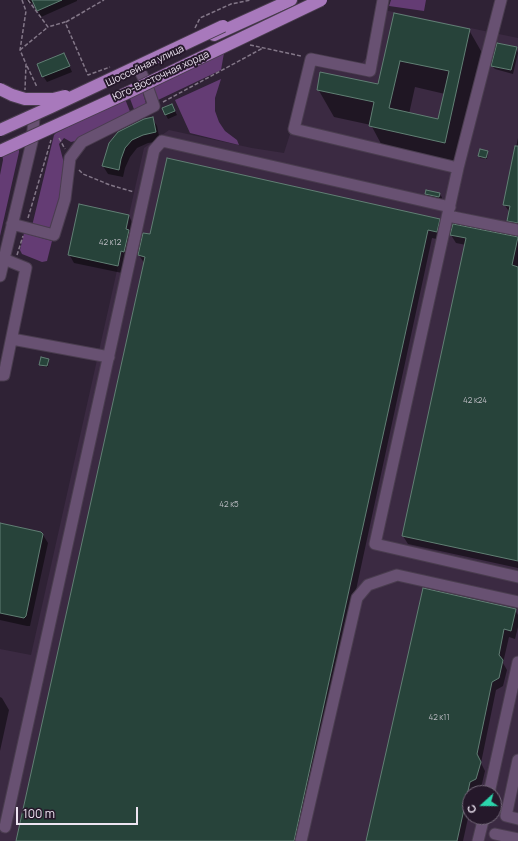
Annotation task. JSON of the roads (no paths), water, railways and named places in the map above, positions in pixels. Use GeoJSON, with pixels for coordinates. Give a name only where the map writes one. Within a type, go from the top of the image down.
{"type":"FeatureCollection","features":[{"type":"Feature","properties":{"kind":"main road","name":"Юго-Восточная хорда"},"geometry":{"type":"LineString","coordinates":[[0,132],[278,0]]}},
{"type":"Feature","properties":{"kind":"main road","name":"Шоссейная улица"},"geometry":{"type":"LineString","coordinates":[[0,132],[34,118],[291,0]]}},
{"type":"Feature","properties":{"kind":"main road","name":"Юго-Восточная хорда"},"geometry":{"type":"LineString","coordinates":[[0,151],[129,92],[321,0]]}},
{"type":"Feature","properties":{"kind":"main road"},"geometry":{"type":"LineString","coordinates":[[0,89],[25,99],[39,100],[53,99],[89,90]]}},
{"type":"Feature","properties":{"kind":"street"},"geometry":{"type":"LineString","coordinates":[[383,0],[370,71],[311,59],[294,129],[458,168]]}},
{"type":"Feature","properties":{"kind":"street"},"geometry":{"type":"LineString","coordinates":[[501,0],[458,168],[375,544],[518,577]]}},
{"type":"Feature","properties":{"kind":"street"},"geometry":{"type":"LineString","coordinates":[[12,224],[54,235],[65,199],[70,158],[82,142],[154,106],[146,83],[139,69]]}},
{"type":"Feature","properties":{"kind":"street"},"geometry":{"type":"LineString","coordinates":[[0,276],[32,142],[34,118]]}},
{"type":"Feature","properties":{"kind":"street"},"geometry":{"type":"LineString","coordinates":[[5,827],[154,150],[162,141],[449,211],[518,230]]}},
{"type":"Feature","properties":{"kind":"street"},"geometry":{"type":"LineString","coordinates":[[0,374],[4,375],[26,268],[4,259]]}},
{"type":"Feature","properties":{"kind":"street"},"geometry":{"type":"LineString","coordinates":[[12,339],[109,357]]}},
{"type":"Feature","properties":{"kind":"street"},"geometry":{"type":"LineString","coordinates":[[301,841],[357,598],[368,585],[397,575],[518,602]]}},
{"type":"Feature","properties":{"kind":"street"},"geometry":{"type":"LineString","coordinates":[[491,785],[518,662]]}},
{"type":"Feature","properties":{"kind":"street"},"geometry":{"type":"LineString","coordinates":[[518,760],[506,816],[518,819]]}},
{"type":"Feature","properties":{"kind":"street"},"geometry":{"type":"LineString","coordinates":[[478,841],[482,825]]}},
{"type":"Feature","properties":{"kind":"street"},"geometry":{"type":"LineString","coordinates":[[495,834],[518,839]]}}]}
